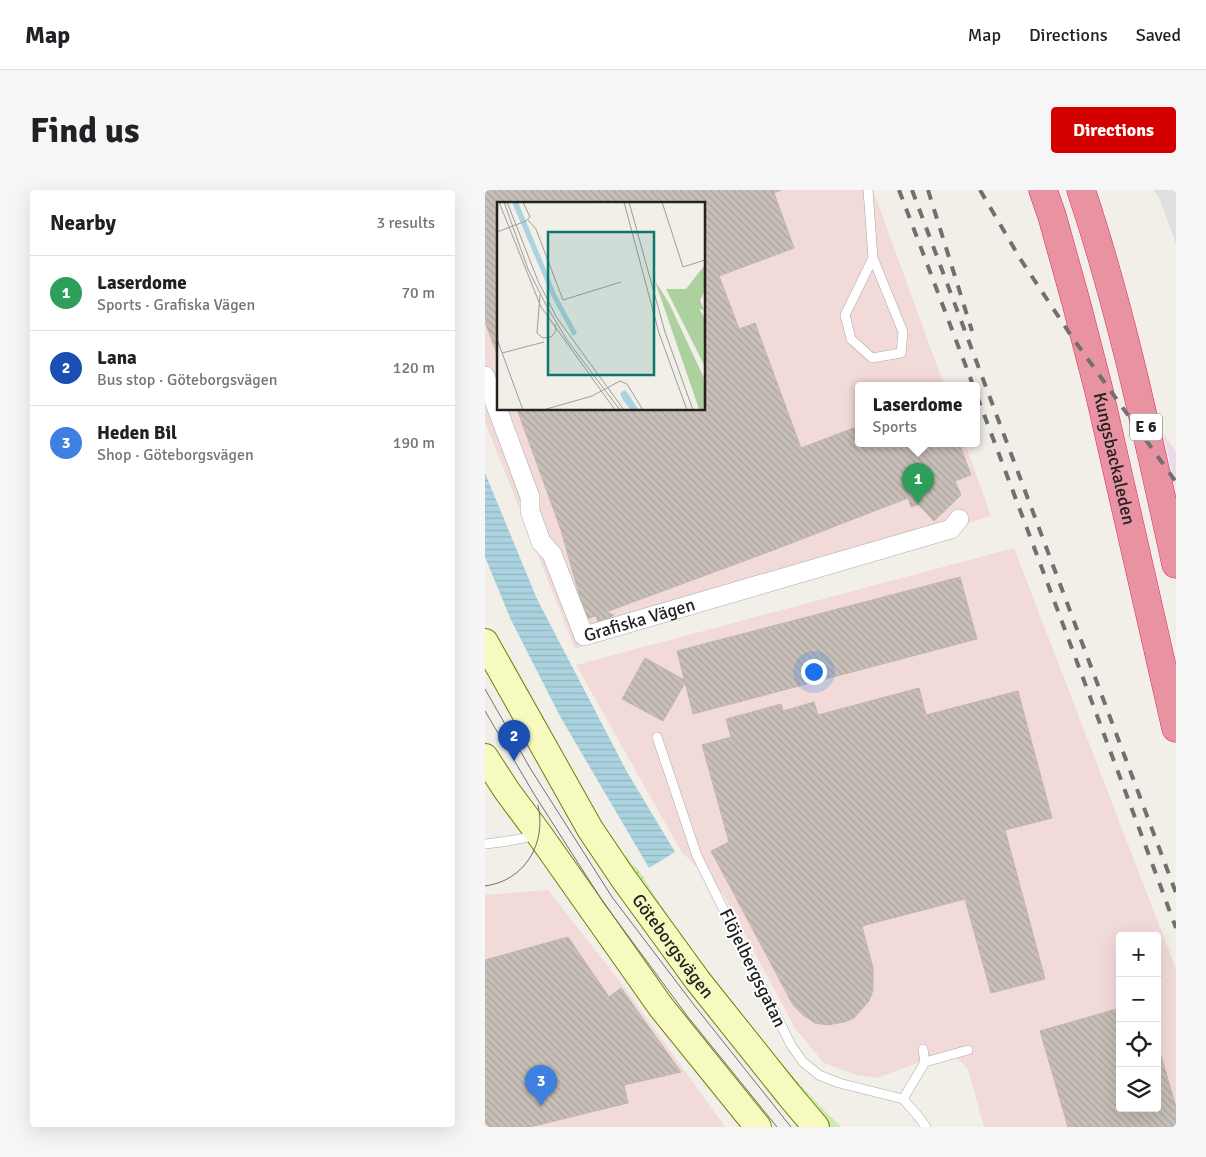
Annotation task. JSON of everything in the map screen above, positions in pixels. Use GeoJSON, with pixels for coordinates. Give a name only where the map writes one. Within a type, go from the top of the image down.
{"type":"FeatureCollection","features":[{"type":"Feature","properties":{"kind":"highway","name":"Kungsbackaleden"},"geometry":{"type":"LineString","coordinates":[[1043,190],[1052,216],[1099,391],[1176,728]]}},
{"type":"Feature","properties":{"kind":"highway","name":"Kungsbackaleden"},"geometry":{"type":"LineString","coordinates":[[1081,190],[1112,291],[1136,383],[1176,564]]}},
{"type":"Feature","properties":{"kind":"main road","name":"Göteborgsvägen"},"geometry":{"type":"LineString","coordinates":[[485,642],[589,829],[698,981],[816,1127]]}},
{"type":"Feature","properties":{"kind":"main road"},"geometry":{"type":"LineString","coordinates":[[487,761],[661,1007],[758,1127]]}},
{"type":"Feature","properties":{"kind":"street","name":"Grafiska Vägen"},"geometry":{"type":"LineString","coordinates":[[485,376],[497,408]]}},
{"type":"Feature","properties":{"kind":"street","name":"Grafiska Vägen"},"geometry":{"type":"LineString","coordinates":[[498,410],[530,497],[530,510],[541,542],[552,554],[584,636],[951,529],[959,519]]}},
{"type":"Feature","properties":{"kind":"lane"},"geometry":{"type":"LineString","coordinates":[[868,190],[873,258],[903,332],[901,353],[873,358],[851,339],[845,315],[873,258]]}},
{"type":"Feature","properties":{"kind":"lane","name":"Flöjelbergsgatan"},"geometry":{"type":"LineString","coordinates":[[657,737],[697,856],[795,1051],[803,1062],[819,1075],[839,1083],[903,1099]]}},
{"type":"Feature","properties":{"kind":"lane"},"geometry":{"type":"LineString","coordinates":[[485,844],[522,839],[539,834]]}},
{"type":"Feature","properties":{"kind":"lane"},"geometry":{"type":"LineString","coordinates":[[923,1049],[925,1062],[903,1099],[919,1116],[926,1127]]}},
{"type":"Feature","properties":{"kind":"lane"},"geometry":{"type":"LineString","coordinates":[[925,1062],[968,1050]]}},
{"type":"Feature","properties":{"kind":"shaded area"},"geometry":{"type":"Polygon","coordinates":[[[485,190],[873,190],[943,382],[855,382],[855,447],[966,447],[991,516],[575,649],[485,422],[485,190]]]}},
{"type":"Feature","properties":{"kind":"shaded area"},"geometry":{"type":"Polygon","coordinates":[[[1154,190],[1176,190],[1176,244],[1160,200],[1154,190]]]}},
{"type":"Feature","properties":{"kind":"shaded area"},"geometry":{"type":"Polygon","coordinates":[[[1163,433],[1176,452],[1176,489],[1163,433]]]}},
{"type":"Feature","properties":{"kind":"shaded area"},"geometry":{"type":"Polygon","coordinates":[[[1014,548],[1176,969],[1176,1127],[984,1127],[968,1069],[950,1051],[877,1078],[857,1075],[824,1063],[795,1028],[725,897],[681,851],[576,665],[1014,548]]]}},
{"type":"Feature","properties":{"kind":"shaded area"},"geometry":{"type":"Polygon","coordinates":[[[548,890],[625,988],[725,1127],[485,1127],[485,895],[548,890]]]}},
{"type":"Feature","properties":{"kind":"green space"},"geometry":{"type":"Polygon","coordinates":[[[626,855],[633,866],[638,869],[681,934],[741,1014],[796,1080],[841,1127],[827,1127],[788,1080],[623,860],[626,855]]]}},
{"type":"Feature","properties":{"kind":"water"},"geometry":{"type":"Polygon","coordinates":[[[485,473],[537,599],[627,772],[675,852],[649,868],[561,718],[511,620],[485,557],[485,473]]]}},
{"type":"Feature","properties":{"kind":"building"},"geometry":{"type":"Polygon","coordinates":[[[485,190],[781,190],[774,193],[794,248],[719,276],[739,329],[755,323],[801,448],[855,428],[855,447],[960,447],[971,475],[955,481],[961,495],[934,521],[918,504],[911,507],[908,498],[606,612],[614,615],[608,619],[598,622],[596,616],[586,619],[561,530],[517,410],[705,410],[705,202],[497,202],[497,354],[485,322],[485,190]]]}},
{"type":"Feature","properties":{"kind":"building"},"geometry":{"type":"Polygon","coordinates":[[[960,577],[977,639],[693,714],[677,651],[960,577]]]}},
{"type":"Feature","properties":{"kind":"building"},"geometry":{"type":"Polygon","coordinates":[[[645,658],[686,681],[663,721],[622,699],[645,658]]]}},
{"type":"Feature","properties":{"kind":"building"},"geometry":{"type":"Polygon","coordinates":[[[919,688],[926,715],[1018,691],[1052,818],[1005,830],[1045,979],[991,993],[965,899],[862,926],[873,968],[873,990],[869,1001],[854,1018],[827,1025],[815,1023],[793,1005],[711,851],[729,842],[702,745],[731,737],[726,719],[781,704],[783,711],[814,702],[818,715],[919,688]]]}},
{"type":"Feature","properties":{"kind":"building"},"geometry":{"type":"Polygon","coordinates":[[[568,937],[609,997],[621,988],[681,1072],[624,1085],[628,1103],[530,1127],[485,1127],[485,960],[568,937]]]}},
{"type":"Feature","properties":{"kind":"building"},"geometry":{"type":"Polygon","coordinates":[[[1116,1009],[1116,1112],[1161,1112],[1161,1056],[1176,1107],[1176,1127],[1068,1127],[1040,1031],[1116,1009]]]}},
{"type":"Feature","properties":{"kind":"tram line"},"geometry":{"type":"LineString","coordinates":[[485,689],[530,768],[612,897],[694,1005],[791,1127]]}},
{"type":"Feature","properties":{"kind":"tram line"},"geometry":{"type":"LineString","coordinates":[[485,711],[534,794],[603,902],[688,1017],[777,1127]]}},
{"type":"Feature","properties":{"kind":"tram line"},"geometry":{"type":"LineString","coordinates":[[485,886],[499,883],[511,877],[530,858],[536,846],[539,833],[538,805]]}},
{"type":"Feature","properties":{"kind":"railway"},"geometry":{"type":"LineString","coordinates":[[899,190],[972,382]]}},
{"type":"Feature","properties":{"kind":"railway"},"geometry":{"type":"LineString","coordinates":[[912,190],[1176,893]]}},
{"type":"Feature","properties":{"kind":"railway"},"geometry":{"type":"LineString","coordinates":[[928,190],[972,331]]}},
{"type":"Feature","properties":{"kind":"railway"},"geometry":{"type":"LineString","coordinates":[[980,190],[1021,260],[1072,337],[1176,482]]}},
{"type":"Feature","properties":{"kind":"railway"},"geometry":{"type":"LineString","coordinates":[[980,404],[1176,928]]}},
{"type":"Feature","properties":{"kind":"place","name":"Laserdome"},"geometry":{"type":"Point","coordinates":[918,504]}},
{"type":"Feature","properties":{"kind":"place","name":"Lana"},"geometry":{"type":"Point","coordinates":[514,761]}},
{"type":"Feature","properties":{"kind":"place","name":"Heden Bil"},"geometry":{"type":"Point","coordinates":[541,1106]}}]}
